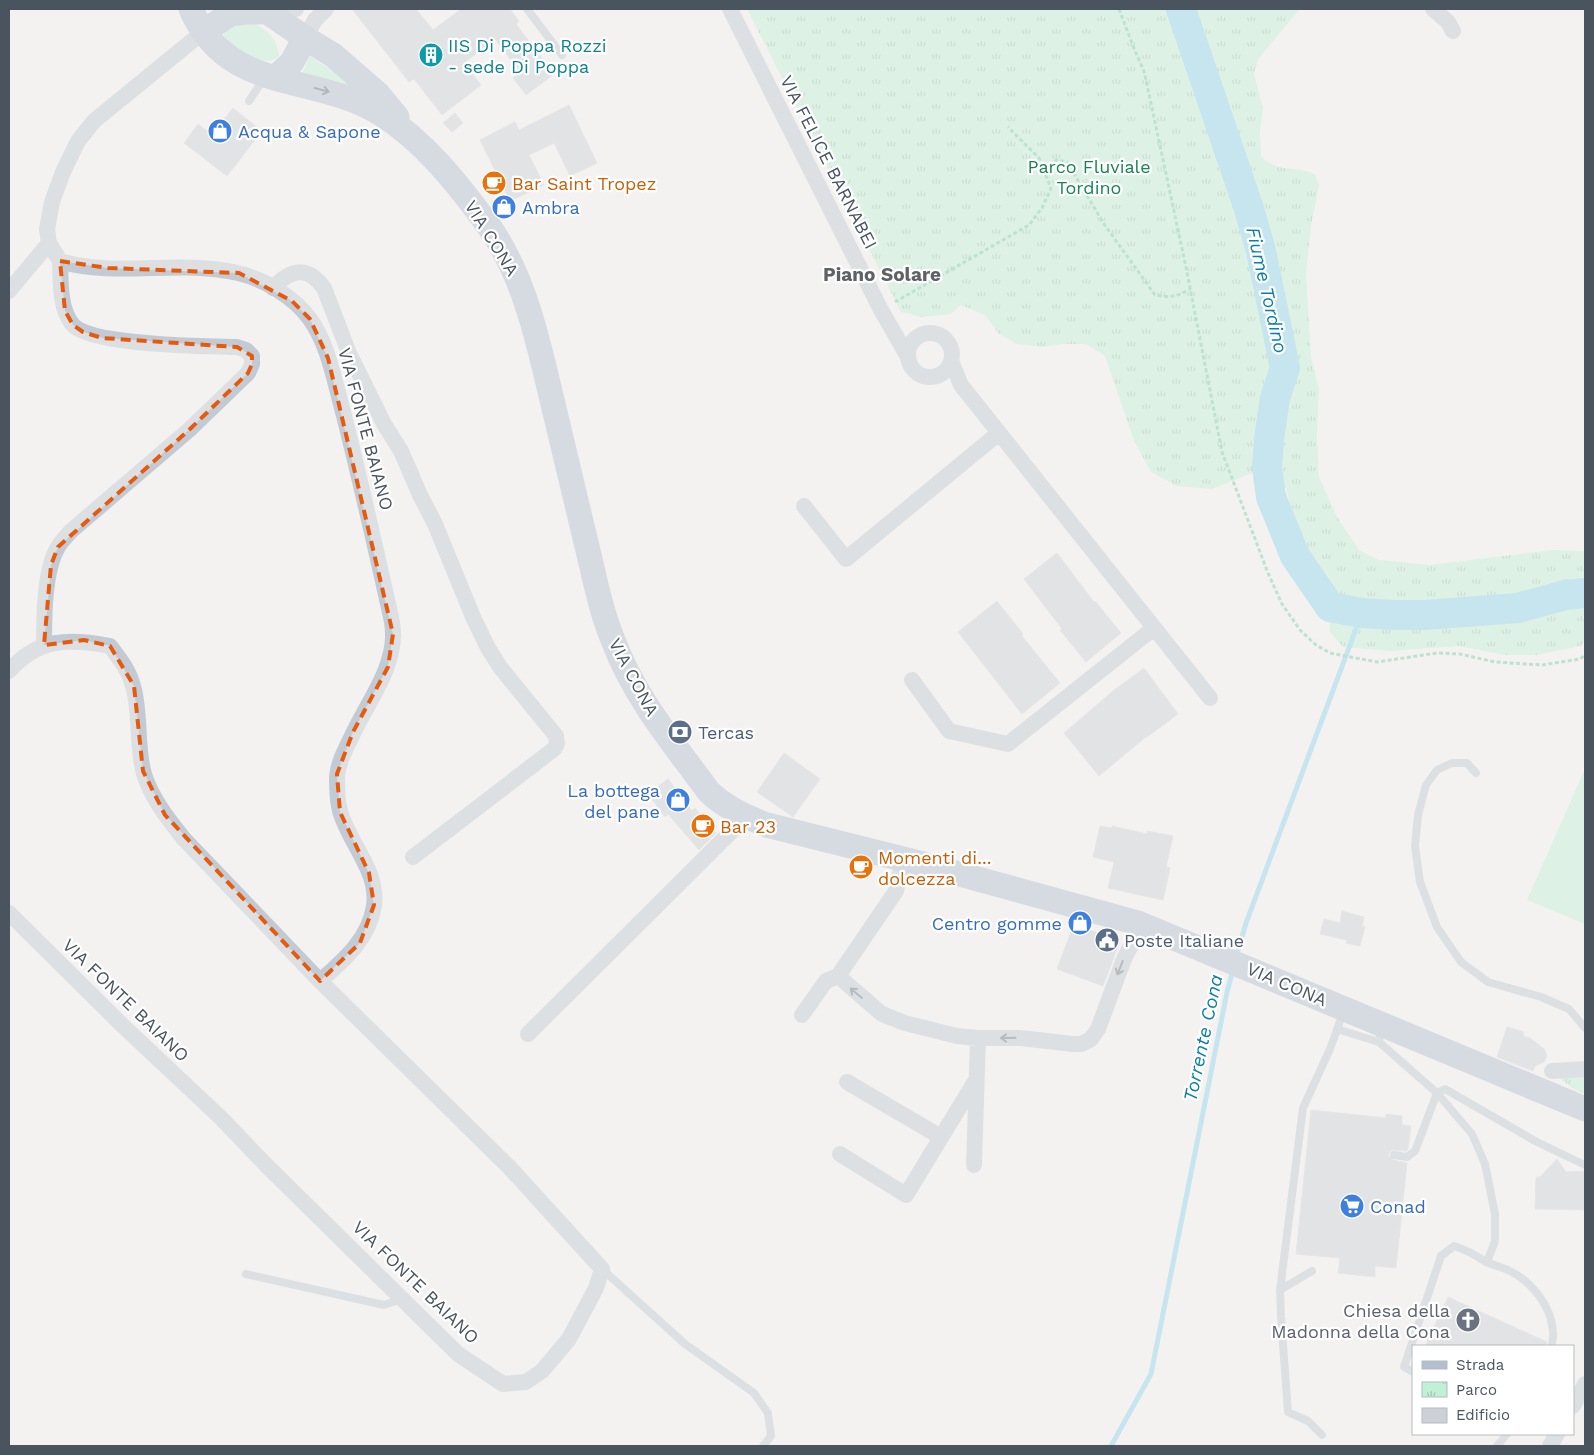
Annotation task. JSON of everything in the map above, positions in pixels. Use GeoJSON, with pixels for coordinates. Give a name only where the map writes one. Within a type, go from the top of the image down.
{"type":"FeatureCollection","features":[{"type":"Feature","properties":{"kind":"main road","name":"VIA CONA"},"geometry":{"type":"LineString","coordinates":[[191,9],[203,32],[211,42],[248,70],[334,94],[380,113],[413,139],[439,164],[462,190],[490,228],[505,252],[526,302],[543,362],[602,608],[618,653],[638,692],[658,723],[709,792],[718,800],[746,818],[767,825],[903,859],[1144,925],[1380,1033],[1585,1109]]}},
{"type":"Feature","properties":{"kind":"main road","name":"VIA CONA"},"geometry":{"type":"LineString","coordinates":[[266,10],[333,55],[366,83],[396,116],[413,139]]}},
{"type":"Feature","properties":{"kind":"main road"},"geometry":{"type":"LineString","coordinates":[[203,32],[230,14],[266,10]]}},
{"type":"Feature","properties":{"kind":"main road"},"geometry":{"type":"LineString","coordinates":[[271,77],[292,62],[306,38]]}},
{"type":"Feature","properties":{"kind":"street"},"geometry":{"type":"LineString","coordinates":[[266,10],[296,9]]}},
{"type":"Feature","properties":{"kind":"street"},"geometry":{"type":"LineString","coordinates":[[306,38],[315,20],[326,9]]}},
{"type":"Feature","properties":{"kind":"street","name":"VIA FELICE BARNABEI"},"geometry":{"type":"LineString","coordinates":[[730,9],[881,310],[908,357]]}},
{"type":"Feature","properties":{"kind":"street"},"geometry":{"type":"LineString","coordinates":[[1433,9],[1448,22],[1453,31]]}},
{"type":"Feature","properties":{"kind":"street"},"geometry":{"type":"LineString","coordinates":[[44,644],[44,619],[51,565],[58,547],[71,532],[190,429],[248,373],[252,364],[252,356],[246,350],[237,347],[102,338],[83,332],[73,325],[66,312],[61,292],[60,261],[49,243],[47,229],[52,202],[63,172],[78,141],[94,121],[203,32]]}},
{"type":"Feature","properties":{"kind":"street"},"geometry":{"type":"LineString","coordinates":[[9,291],[49,243]]}},
{"type":"Feature","properties":{"kind":"street","name":"VIA FONTE BAIANO"},"geometry":{"type":"LineString","coordinates":[[60,261],[74,265],[108,268],[215,269],[238,273],[273,288],[292,300],[310,319],[328,358],[368,514],[393,634],[388,667],[342,756],[338,774],[337,794],[340,812],[369,873],[374,887],[374,905],[369,926],[360,943],[320,981]]}},
{"type":"Feature","properties":{"kind":"street"},"geometry":{"type":"LineString","coordinates":[[273,288],[283,278],[300,272],[309,273],[318,279],[324,288],[349,353],[384,424],[401,451],[435,524],[473,617],[488,648],[500,667],[556,736],[557,744],[554,749],[413,857]]}},
{"type":"Feature","properties":{"kind":"street"},"geometry":{"type":"LineString","coordinates":[[894,332],[919,336],[931,333],[944,337],[951,348],[952,361],[961,385],[1210,698]]}},
{"type":"Feature","properties":{"kind":"street"},"geometry":{"type":"LineString","coordinates":[[919,336],[910,345],[908,357],[914,370],[927,377],[941,374],[952,361]]}},
{"type":"Feature","properties":{"kind":"street"},"geometry":{"type":"LineString","coordinates":[[941,374],[961,385]]}},
{"type":"Feature","properties":{"kind":"street"},"geometry":{"type":"LineString","coordinates":[[804,506],[846,560],[999,433]]}},
{"type":"Feature","properties":{"kind":"street"},"geometry":{"type":"LineString","coordinates":[[912,680],[949,731],[1008,744],[1154,628]]}},
{"type":"Feature","properties":{"kind":"street"},"geometry":{"type":"LineString","coordinates":[[9,671],[33,650],[44,644],[84,640],[110,646],[125,666],[134,686],[143,771],[150,790],[165,815],[184,839],[320,981],[510,1168],[602,1269]]}},
{"type":"Feature","properties":{"kind":"street"},"geometry":{"type":"LineString","coordinates":[[528,1034],[746,818]]}},
{"type":"Feature","properties":{"kind":"street"},"geometry":{"type":"LineString","coordinates":[[802,1014],[826,981],[838,976],[896,892],[903,859]]}},
{"type":"Feature","properties":{"kind":"street","name":"VIA FONTE BAIANO"},"geometry":{"type":"LineString","coordinates":[[9,914],[121,1024],[221,1118],[266,1165],[458,1354],[503,1384],[526,1382],[542,1371],[569,1340],[596,1288],[602,1269]]}},
{"type":"Feature","properties":{"kind":"street"},"geometry":{"type":"LineString","coordinates":[[838,976],[882,1014],[905,1023],[957,1036],[1020,1038],[1081,1044],[1091,1039],[1098,1029],[1124,958],[1144,925]]}},
{"type":"Feature","properties":{"kind":"street"},"geometry":{"type":"LineString","coordinates":[[974,1165],[978,1038]]}},
{"type":"Feature","properties":{"kind":"street"},"geometry":{"type":"LineString","coordinates":[[1552,1071],[1585,1069]]}},
{"type":"Feature","properties":{"kind":"street"},"geometry":{"type":"LineString","coordinates":[[840,1154],[906,1194],[976,1080]]}},
{"type":"Feature","properties":{"kind":"street"},"geometry":{"type":"LineString","coordinates":[[847,1082],[941,1137]]}},
{"type":"Feature","properties":{"kind":"street"},"geometry":{"type":"LineString","coordinates":[[1574,1404],[1585,1384]]}},
{"type":"Feature","properties":{"kind":"street"},"geometry":{"type":"LineString","coordinates":[[1550,1446],[1556,1435]]}},
{"type":"Feature","properties":{"kind":"lane"},"geometry":{"type":"LineString","coordinates":[[527,9],[562,55]]}},
{"type":"Feature","properties":{"kind":"lane"},"geometry":{"type":"LineString","coordinates":[[249,101],[271,77]]}},
{"type":"Feature","properties":{"kind":"lane"},"geometry":{"type":"LineString","coordinates":[[1476,773],[1466,763],[1452,762],[1437,770],[1426,785],[1418,815],[1415,846],[1420,882],[1437,927],[1461,962],[1488,982],[1541,998],[1569,1009],[1585,1028]]}},
{"type":"Feature","properties":{"kind":"lane"},"geometry":{"type":"LineString","coordinates":[[1322,1435],[1308,1421],[1288,1412],[1280,1290],[1303,1108],[1335,1013]]}},
{"type":"Feature","properties":{"kind":"lane"},"geometry":{"type":"LineString","coordinates":[[1380,1033],[1437,1093],[1472,1134],[1485,1164],[1496,1214],[1495,1241],[1487,1262]]}},
{"type":"Feature","properties":{"kind":"lane"},"geometry":{"type":"LineString","coordinates":[[1394,1155],[1407,1157],[1415,1151],[1437,1093],[1445,1088],[1537,1142],[1585,1165]]}},
{"type":"Feature","properties":{"kind":"lane"},"geometry":{"type":"LineString","coordinates":[[1412,1371],[1404,1367],[1441,1256],[1454,1246],[1509,1270],[1540,1296],[1549,1312],[1553,1331],[1552,1345]]}},
{"type":"Feature","properties":{"kind":"lane"},"geometry":{"type":"LineString","coordinates":[[602,1269],[685,1344],[754,1393],[768,1413],[771,1436],[763,1446]]}},
{"type":"Feature","properties":{"kind":"lane"},"geometry":{"type":"LineString","coordinates":[[1280,1290],[1312,1270]]}},
{"type":"Feature","properties":{"kind":"lane"},"geometry":{"type":"LineString","coordinates":[[246,1274],[384,1305],[403,1299]]}},
{"type":"Feature","properties":{"kind":"lane"},"geometry":{"type":"LineString","coordinates":[[1497,1446],[1506,1435]]}},
{"type":"Feature","properties":{"kind":"path"},"geometry":{"type":"LineString","coordinates":[[1119,9],[1144,71],[1222,452],[1261,555],[1282,604],[1300,630],[1330,653],[1377,662],[1460,654],[1496,662],[1542,665],[1580,659],[1585,655]]}},
{"type":"Feature","properties":{"kind":"path"},"geometry":{"type":"LineString","coordinates":[[881,310],[1029,226],[1042,208],[1051,188],[1039,158],[1008,127]]}},
{"type":"Feature","properties":{"kind":"path"},"geometry":{"type":"LineString","coordinates":[[1043,168],[1057,160],[1067,162],[1104,224],[1155,295],[1168,298],[1190,289]]}},
{"type":"Feature","properties":{"kind":"highlighted area"},"geometry":{"type":"Polygon","coordinates":[[[60,261],[108,268],[239,273],[292,301],[310,319],[328,358],[393,634],[388,667],[353,732],[337,774],[340,812],[369,873],[374,905],[360,943],[329,974],[320,981],[165,815],[143,771],[134,686],[110,646],[84,640],[44,645],[51,565],[58,547],[190,429],[248,373],[252,364],[252,356],[237,347],[102,338],[83,332],[73,325],[65,311],[60,261]]]}},
{"type":"Feature","properties":{"kind":"green space","name":"Parco Fluviale Tordino"},"geometry":{"type":"Polygon","coordinates":[[[747,9],[1300,9],[1258,59],[1254,74],[1263,108],[1260,132],[1261,157],[1275,166],[1315,174],[1319,185],[1311,226],[1306,273],[1311,357],[1319,389],[1317,434],[1319,477],[1337,517],[1359,550],[1379,560],[1429,565],[1552,550],[1585,551],[1585,641],[1581,646],[1536,655],[1505,655],[1459,646],[1391,651],[1343,647],[1330,632],[1327,582],[1296,530],[1286,488],[1257,471],[1212,489],[1177,486],[1151,472],[1134,441],[1105,356],[1086,344],[1063,344],[1041,347],[1017,344],[998,333],[986,316],[961,305],[951,314],[921,317],[901,312],[747,9]]]}},
{"type":"Feature","properties":{"kind":"green space"},"geometry":{"type":"Polygon","coordinates":[[[254,23],[274,40],[279,56],[273,60],[265,61],[247,56],[238,51],[225,38],[223,32],[229,25],[254,23]]]}},
{"type":"Feature","properties":{"kind":"green space"},"geometry":{"type":"Polygon","coordinates":[[[309,56],[385,104],[299,76],[305,68],[309,56]]]}},
{"type":"Feature","properties":{"kind":"green space"},"geometry":{"type":"Polygon","coordinates":[[[1585,769],[1585,924],[1527,900],[1585,769]]]}},
{"type":"Feature","properties":{"kind":"green space"},"geometry":{"type":"Polygon","coordinates":[[[1585,1075],[1585,1094],[1572,1088],[1557,1076],[1585,1075]]]}},
{"type":"Feature","properties":{"kind":"building","name":"IIS Di Poppa Rozzi - sede Di Poppa"},"geometry":{"type":"Polygon","coordinates":[[[352,9],[416,9],[433,30],[461,9],[510,9],[519,21],[516,24],[554,74],[526,95],[513,78],[520,72],[495,39],[464,63],[481,85],[442,115],[414,79],[409,82],[352,9]]]}},
{"type":"Feature","properties":{"kind":"building"},"geometry":{"type":"Polygon","coordinates":[[[569,105],[597,163],[570,176],[554,143],[529,155],[544,185],[510,201],[480,140],[515,122],[519,130],[569,105]]]}},
{"type":"Feature","properties":{"kind":"building"},"geometry":{"type":"Polygon","coordinates":[[[233,108],[262,131],[227,176],[184,143],[198,124],[212,135],[233,108]]]}},
{"type":"Feature","properties":{"kind":"building"},"geometry":{"type":"Polygon","coordinates":[[[455,113],[463,123],[452,132],[443,123],[455,113]]]}},
{"type":"Feature","properties":{"kind":"building"},"geometry":{"type":"Polygon","coordinates":[[[1057,553],[1094,602],[1121,633],[1086,662],[1060,630],[1062,629],[1024,579],[1057,553]]]}},
{"type":"Feature","properties":{"kind":"building"},"geometry":{"type":"Polygon","coordinates":[[[997,601],[1060,683],[1022,714],[958,632],[997,601]]]}},
{"type":"Feature","properties":{"kind":"building"},"geometry":{"type":"Polygon","coordinates":[[[1144,668],[1178,714],[1147,736],[1099,776],[1064,733],[1113,691],[1144,668]]]}},
{"type":"Feature","properties":{"kind":"building"},"geometry":{"type":"Polygon","coordinates":[[[784,753],[820,779],[793,817],[757,792],[784,753]]]}},
{"type":"Feature","properties":{"kind":"building"},"geometry":{"type":"Polygon","coordinates":[[[668,779],[692,811],[695,808],[716,833],[699,850],[668,814],[665,817],[648,794],[668,779]]]}},
{"type":"Feature","properties":{"kind":"building"},"geometry":{"type":"Polygon","coordinates":[[[1100,826],[1112,828],[1112,826],[1147,834],[1147,831],[1173,836],[1166,867],[1170,868],[1163,900],[1108,888],[1114,862],[1093,857],[1100,826]]]}},
{"type":"Feature","properties":{"kind":"building"},"geometry":{"type":"Polygon","coordinates":[[[1342,911],[1364,917],[1362,926],[1365,927],[1360,946],[1346,943],[1347,940],[1320,934],[1324,919],[1340,923],[1342,911]]]}},
{"type":"Feature","properties":{"kind":"building"},"geometry":{"type":"Polygon","coordinates":[[[1074,924],[1120,941],[1103,986],[1057,969],[1074,924]]]}},
{"type":"Feature","properties":{"kind":"building"},"geometry":{"type":"Polygon","coordinates":[[[1507,1027],[1524,1032],[1523,1036],[1530,1038],[1544,1049],[1547,1056],[1544,1062],[1535,1066],[1533,1071],[1497,1057],[1507,1027]]]}},
{"type":"Feature","properties":{"kind":"building","name":"Conad"},"geometry":{"type":"Polygon","coordinates":[[[1311,1110],[1386,1118],[1386,1114],[1402,1116],[1402,1125],[1411,1126],[1408,1149],[1406,1151],[1392,1150],[1388,1155],[1393,1160],[1407,1163],[1396,1268],[1375,1266],[1375,1277],[1338,1273],[1340,1258],[1296,1254],[1311,1110]]]}},
{"type":"Feature","properties":{"kind":"building"},"geometry":{"type":"Polygon","coordinates":[[[1557,1159],[1566,1172],[1585,1171],[1585,1210],[1535,1209],[1536,1177],[1540,1177],[1557,1159]]]}},
{"type":"Feature","properties":{"kind":"building","name":"Chiesa della Madonna della Cona"},"geometry":{"type":"Polygon","coordinates":[[[1448,1297],[1547,1342],[1546,1345],[1425,1345],[1448,1297]]]}},
{"type":"Feature","properties":{"kind":"waterway","name":"Fiume Tordino"},"geometry":{"type":"LineString","coordinates":[[1181,9],[1249,209],[1261,251],[1285,368],[1275,398],[1269,439],[1267,468],[1271,497],[1295,556],[1330,607],[1362,613],[1425,615],[1518,608],[1565,595],[1585,593]]}},
{"type":"Feature","properties":{"kind":"waterway","name":"Torrente Cona"},"geometry":{"type":"LineString","coordinates":[[1236,957],[1246,923],[1362,613]]}},
{"type":"Feature","properties":{"kind":"waterway","name":"Torrente Cona"},"geometry":{"type":"LineString","coordinates":[[1111,1446],[1151,1374],[1227,992],[1233,970]]}},
{"type":"Feature","properties":{"kind":"place","name":"IIS Di Poppa Rozzi - sede Di Poppa"},"geometry":{"type":"Point","coordinates":[431,55]}},
{"type":"Feature","properties":{"kind":"place","name":"Acqua & Sapone"},"geometry":{"type":"Point","coordinates":[220,131]}},
{"type":"Feature","properties":{"kind":"place","name":"Bar Saint Tropez"},"geometry":{"type":"Point","coordinates":[494,183]}},
{"type":"Feature","properties":{"kind":"place","name":"Ambra"},"geometry":{"type":"Point","coordinates":[504,207]}},
{"type":"Feature","properties":{"kind":"place","name":"Tercas"},"geometry":{"type":"Point","coordinates":[680,732]}},
{"type":"Feature","properties":{"kind":"place","name":"La bottega del pane"},"geometry":{"type":"Point","coordinates":[678,800]}},
{"type":"Feature","properties":{"kind":"place","name":"Bar 23"},"geometry":{"type":"Point","coordinates":[703,826]}},
{"type":"Feature","properties":{"kind":"place","name":"Momenti di... dolcezza"},"geometry":{"type":"Point","coordinates":[861,867]}},
{"type":"Feature","properties":{"kind":"place","name":"Centro gomme"},"geometry":{"type":"Point","coordinates":[1080,923]}},
{"type":"Feature","properties":{"kind":"place","name":"Poste Italiane"},"geometry":{"type":"Point","coordinates":[1107,940]}},
{"type":"Feature","properties":{"kind":"place","name":"Conad"},"geometry":{"type":"Point","coordinates":[1352,1206]}},
{"type":"Feature","properties":{"kind":"place","name":"Chiesa della Madonna della Cona"},"geometry":{"type":"Point","coordinates":[1468,1320]}},
{"type":"Feature","properties":{"kind":"district","name":"Piano Solare"},"geometry":{"type":"Point","coordinates":[882,274]}}]}
